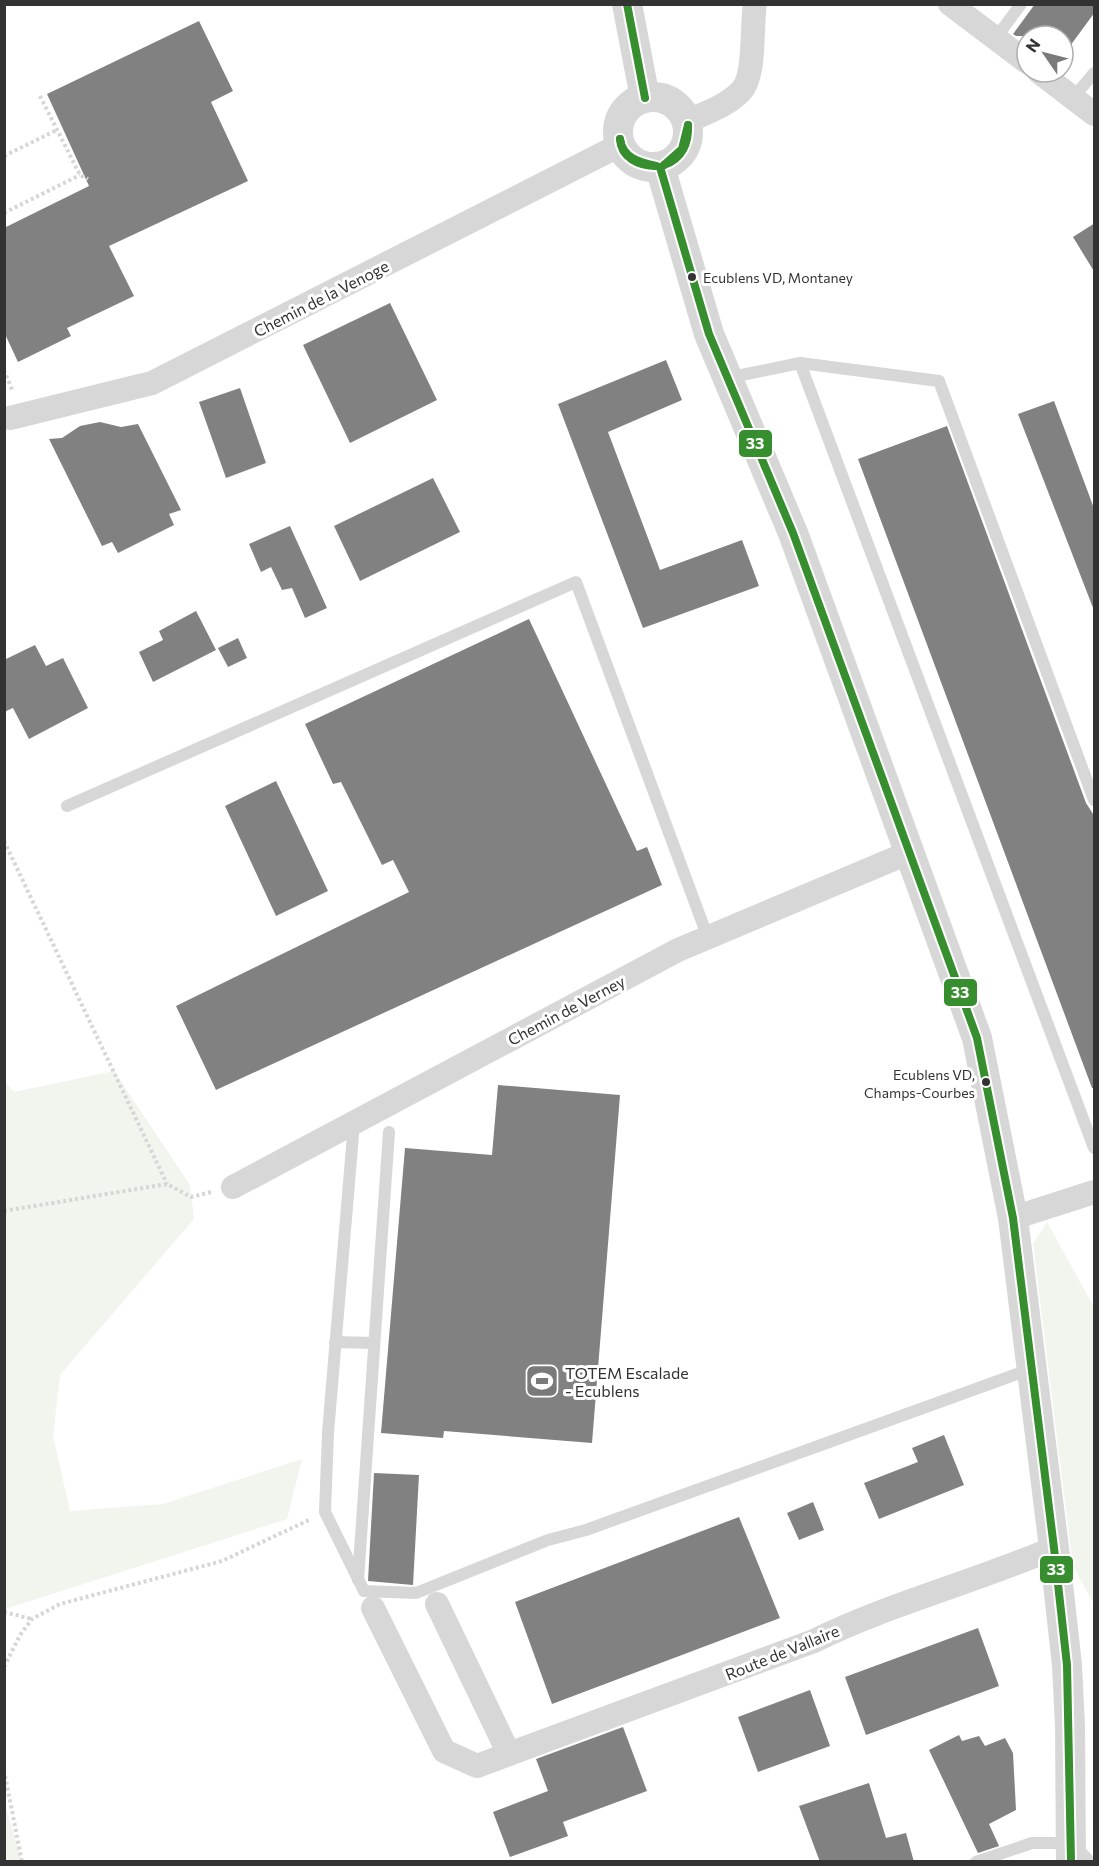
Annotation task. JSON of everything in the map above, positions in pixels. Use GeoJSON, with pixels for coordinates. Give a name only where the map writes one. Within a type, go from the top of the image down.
{"type":"FeatureCollection","features":[{"type":"Feature","properties":{"kind":"street"},"geometry":{"type":"LineString","coordinates":[[627,4],[645,98]]}},
{"type":"Feature","properties":{"kind":"street"},"geometry":{"type":"LineString","coordinates":[[688,121],[725,103],[743,90],[750,71],[751,25],[755,4]]}},
{"type":"Feature","properties":{"kind":"street"},"geometry":{"type":"LineString","coordinates":[[950,4],[1015,53]]}},
{"type":"Feature","properties":{"kind":"street"},"geometry":{"type":"LineString","coordinates":[[1055,84],[1095,114]]}},
{"type":"Feature","properties":{"kind":"street"},"geometry":{"type":"LineString","coordinates":[[645,98],[662,98],[670,101],[688,121],[688,135],[682,153],[673,161],[660,167],[642,166],[632,161],[620,145],[619,124],[623,113],[634,103],[645,98]]}},
{"type":"Feature","properties":{"kind":"street","name":"Chemin de la Venoge"},"geometry":{"type":"LineString","coordinates":[[10,418],[152,383],[620,145]]}},
{"type":"Feature","properties":{"kind":"street"},"geometry":{"type":"LineString","coordinates":[[660,167],[696,296],[726,378],[793,533],[977,1038],[1013,1218],[1032,1368],[1067,1665],[1072,1785],[1078,1855]]}},
{"type":"Feature","properties":{"kind":"street","name":"Chemin de Verney"},"geometry":{"type":"LineString","coordinates":[[233,1186],[678,950],[908,853]]}},
{"type":"Feature","properties":{"kind":"street"},"geometry":{"type":"LineString","coordinates":[[1013,1218],[1095,1192]]}},
{"type":"Feature","properties":{"kind":"street","name":"Route de Vallaire"},"geometry":{"type":"LineString","coordinates":[[373,1608],[444,1751],[477,1766],[814,1641],[862,1617],[1007,1568],[1054,1548]]}},
{"type":"Feature","properties":{"kind":"street"},"geometry":{"type":"LineString","coordinates":[[438,1604],[509,1754]]}},
{"type":"Feature","properties":{"kind":"lane"},"geometry":{"type":"LineString","coordinates":[[996,38],[1021,4]]}},
{"type":"Feature","properties":{"kind":"lane"},"geometry":{"type":"LineString","coordinates":[[1073,98],[1095,73]]}},
{"type":"Feature","properties":{"kind":"lane"},"geometry":{"type":"LineString","coordinates":[[800,363],[1095,1148]]}},
{"type":"Feature","properties":{"kind":"lane"},"geometry":{"type":"LineString","coordinates":[[726,378],[800,363],[939,381],[1095,800]]}},
{"type":"Feature","properties":{"kind":"lane"},"geometry":{"type":"LineString","coordinates":[[67,806],[576,582],[708,938]]}},
{"type":"Feature","properties":{"kind":"lane"},"geometry":{"type":"LineString","coordinates":[[354,1123],[328,1432],[326,1512],[363,1591],[416,1593],[548,1540],[586,1530],[1032,1368]]}},
{"type":"Feature","properties":{"kind":"lane"},"geometry":{"type":"LineString","coordinates":[[358,1580],[389,1132]]}},
{"type":"Feature","properties":{"kind":"lane"},"geometry":{"type":"LineString","coordinates":[[336,1342],[374,1343]]}},
{"type":"Feature","properties":{"kind":"lane"},"geometry":{"type":"LineString","coordinates":[[976,1862],[1032,1843],[1078,1855]]}},
{"type":"Feature","properties":{"kind":"path"},"geometry":{"type":"LineString","coordinates":[[40,96],[80,175],[88,179]]}},
{"type":"Feature","properties":{"kind":"path"},"geometry":{"type":"LineString","coordinates":[[4,156],[57,130]]}},
{"type":"Feature","properties":{"kind":"path"},"geometry":{"type":"LineString","coordinates":[[4,213],[80,175]]}},
{"type":"Feature","properties":{"kind":"path"},"geometry":{"type":"LineString","coordinates":[[4,841],[167,1184],[191,1197],[233,1186]]}},
{"type":"Feature","properties":{"kind":"path"},"geometry":{"type":"LineString","coordinates":[[4,1211],[167,1184]]}},
{"type":"Feature","properties":{"kind":"path"},"geometry":{"type":"LineString","coordinates":[[4,1667],[32,1619],[60,1604],[222,1561],[326,1512]]}},
{"type":"Feature","properties":{"kind":"path"},"geometry":{"type":"LineString","coordinates":[[4,1612],[32,1619]]}},
{"type":"Feature","properties":{"kind":"path"},"geometry":{"type":"LineString","coordinates":[[4,1770],[22,1862]]}},
{"type":"Feature","properties":{"kind":"shaded area"},"geometry":{"type":"Polygon","coordinates":[[[114,1071],[190,1185],[194,1219],[60,1375],[53,1436],[70,1511],[163,1504],[302,1459],[287,1519],[5,1609],[5,1082],[14,1092],[114,1071]]]}},
{"type":"Feature","properties":{"kind":"shaded area"},"geometry":{"type":"Polygon","coordinates":[[[1047,1222],[1094,1307],[1094,1604],[1073,1567],[1033,1244],[1047,1222]]]}},
{"type":"Feature","properties":{"kind":"shaded area"},"geometry":{"type":"Polygon","coordinates":[[[5,1804],[22,1861],[5,1861],[5,1804]]]}},
{"type":"Feature","properties":{"kind":"building"},"geometry":{"type":"Polygon","coordinates":[[[1035,4],[1095,4],[1095,12],[1075,39],[1075,24],[1020,24],[1035,4]]]}},
{"type":"Feature","properties":{"kind":"building"},"geometry":{"type":"Polygon","coordinates":[[[199,21],[233,91],[211,102],[248,181],[109,246],[134,296],[67,328],[71,336],[18,362],[4,332],[4,228],[89,186],[47,94],[199,21]]]}},
{"type":"Feature","properties":{"kind":"building"},"geometry":{"type":"Polygon","coordinates":[[[1095,223],[1095,273],[1073,237],[1095,223]]]}},
{"type":"Feature","properties":{"kind":"building"},"geometry":{"type":"Polygon","coordinates":[[[390,303],[437,400],[350,443],[303,345],[390,303]]]}},
{"type":"Feature","properties":{"kind":"building"},"geometry":{"type":"Polygon","coordinates":[[[666,360],[682,400],[608,432],[660,570],[742,540],[759,586],[643,628],[558,404],[666,360]]]}},
{"type":"Feature","properties":{"kind":"building"},"geometry":{"type":"Polygon","coordinates":[[[240,388],[266,463],[226,478],[199,402],[240,388]]]}},
{"type":"Feature","properties":{"kind":"building"},"geometry":{"type":"Polygon","coordinates":[[[1054,401],[1095,511],[1095,613],[1018,414],[1054,401]]]}},
{"type":"Feature","properties":{"kind":"building"},"geometry":{"type":"Polygon","coordinates":[[[100,422],[121,427],[138,424],[181,510],[169,514],[174,525],[118,553],[112,542],[102,546],[49,439],[62,438],[80,426],[100,422]]]}},
{"type":"Feature","properties":{"kind":"building"},"geometry":{"type":"Polygon","coordinates":[[[947,426],[1086,803],[1095,817],[1095,1088],[1092,1088],[858,459],[947,426]]]}},
{"type":"Feature","properties":{"kind":"building"},"geometry":{"type":"Polygon","coordinates":[[[433,478],[460,532],[360,581],[334,526],[433,478]]]}},
{"type":"Feature","properties":{"kind":"building"},"geometry":{"type":"Polygon","coordinates":[[[290,526],[327,608],[305,618],[292,588],[282,590],[271,567],[261,572],[249,544],[290,526]]]}},
{"type":"Feature","properties":{"kind":"building"},"geometry":{"type":"Polygon","coordinates":[[[196,611],[216,650],[153,682],[139,652],[163,640],[159,631],[196,611]]]}},
{"type":"Feature","properties":{"kind":"building"},"geometry":{"type":"Polygon","coordinates":[[[529,619],[637,851],[647,847],[662,885],[216,1090],[176,1006],[409,892],[393,860],[382,865],[341,782],[333,784],[305,724],[529,619]]]}},
{"type":"Feature","properties":{"kind":"building"},"geometry":{"type":"Polygon","coordinates":[[[238,638],[247,658],[228,667],[218,648],[238,638]]]}},
{"type":"Feature","properties":{"kind":"building"},"geometry":{"type":"Polygon","coordinates":[[[35,645],[46,666],[63,658],[88,708],[29,739],[13,708],[4,712],[4,660],[35,645]]]}},
{"type":"Feature","properties":{"kind":"building"},"geometry":{"type":"Polygon","coordinates":[[[276,781],[328,891],[276,916],[225,806],[276,781]]]}},
{"type":"Feature","properties":{"kind":"building"},"geometry":{"type":"Polygon","coordinates":[[[498,1085],[620,1095],[592,1443],[444,1431],[443,1438],[381,1433],[405,1148],[492,1155],[498,1085]]]}},
{"type":"Feature","properties":{"kind":"building"},"geometry":{"type":"Polygon","coordinates":[[[944,1435],[964,1485],[879,1519],[864,1483],[918,1462],[912,1448],[944,1435]]]}},
{"type":"Feature","properties":{"kind":"building"},"geometry":{"type":"Polygon","coordinates":[[[374,1473],[419,1475],[413,1585],[368,1581],[374,1473]]]}},
{"type":"Feature","properties":{"kind":"building"},"geometry":{"type":"Polygon","coordinates":[[[813,1502],[824,1530],[799,1540],[787,1513],[813,1502]]]}},
{"type":"Feature","properties":{"kind":"building"},"geometry":{"type":"Polygon","coordinates":[[[739,1517],[780,1618],[552,1704],[515,1602],[739,1517]]]}},
{"type":"Feature","properties":{"kind":"building"},"geometry":{"type":"Polygon","coordinates":[[[978,1628],[999,1686],[866,1735],[845,1677],[978,1628]]]}},
{"type":"Feature","properties":{"kind":"building"},"geometry":{"type":"Polygon","coordinates":[[[810,1690],[830,1746],[758,1772],[738,1717],[810,1690]]]}},
{"type":"Feature","properties":{"kind":"building"},"geometry":{"type":"Polygon","coordinates":[[[623,1727],[647,1791],[563,1822],[568,1836],[510,1857],[493,1812],[548,1791],[536,1759],[623,1727]]]}},
{"type":"Feature","properties":{"kind":"building"},"geometry":{"type":"Polygon","coordinates":[[[959,1735],[962,1741],[979,1736],[985,1746],[1005,1738],[1013,1753],[1016,1810],[989,1824],[999,1846],[978,1853],[929,1750],[959,1735]]]}},
{"type":"Feature","properties":{"kind":"building"},"geometry":{"type":"Polygon","coordinates":[[[869,1783],[886,1838],[906,1833],[914,1862],[820,1862],[799,1806],[869,1783]]]}},
{"type":"Feature","properties":{"kind":"transit line","name":"33"},"geometry":{"type":"LineString","coordinates":[[627,4],[645,98]]}},
{"type":"Feature","properties":{"kind":"transit line","name":"33"},"geometry":{"type":"LineString","coordinates":[[664,165],[682,149],[688,125]]}},
{"type":"Feature","properties":{"kind":"transit line","name":"33"},"geometry":{"type":"LineString","coordinates":[[664,165],[675,159],[683,150],[688,125]]}},
{"type":"Feature","properties":{"kind":"transit line","name":"33"},"geometry":{"type":"LineString","coordinates":[[620,139],[628,155],[638,161],[656,166]]}},
{"type":"Feature","properties":{"kind":"transit line","name":"33"},"geometry":{"type":"LineString","coordinates":[[620,139],[621,146],[632,160],[656,166]]}},
{"type":"Feature","properties":{"kind":"transit line","name":"33"},"geometry":{"type":"LineString","coordinates":[[660,167],[709,334],[793,533],[977,1038],[1013,1218],[1054,1548],[1067,1665],[1071,1862]]}},
{"type":"Feature","properties":{"kind":"place","name":"Ecublens VD, Montaney"},"geometry":{"type":"Point","coordinates":[692,277]}},
{"type":"Feature","properties":{"kind":"place","name":"Ecublens VD, Champs-Courbes"},"geometry":{"type":"Point","coordinates":[986,1082]}},
{"type":"Feature","properties":{"kind":"place","name":"TOTEM Escalade - Ecublens"},"geometry":{"type":"Point","coordinates":[542,1381]}}]}
